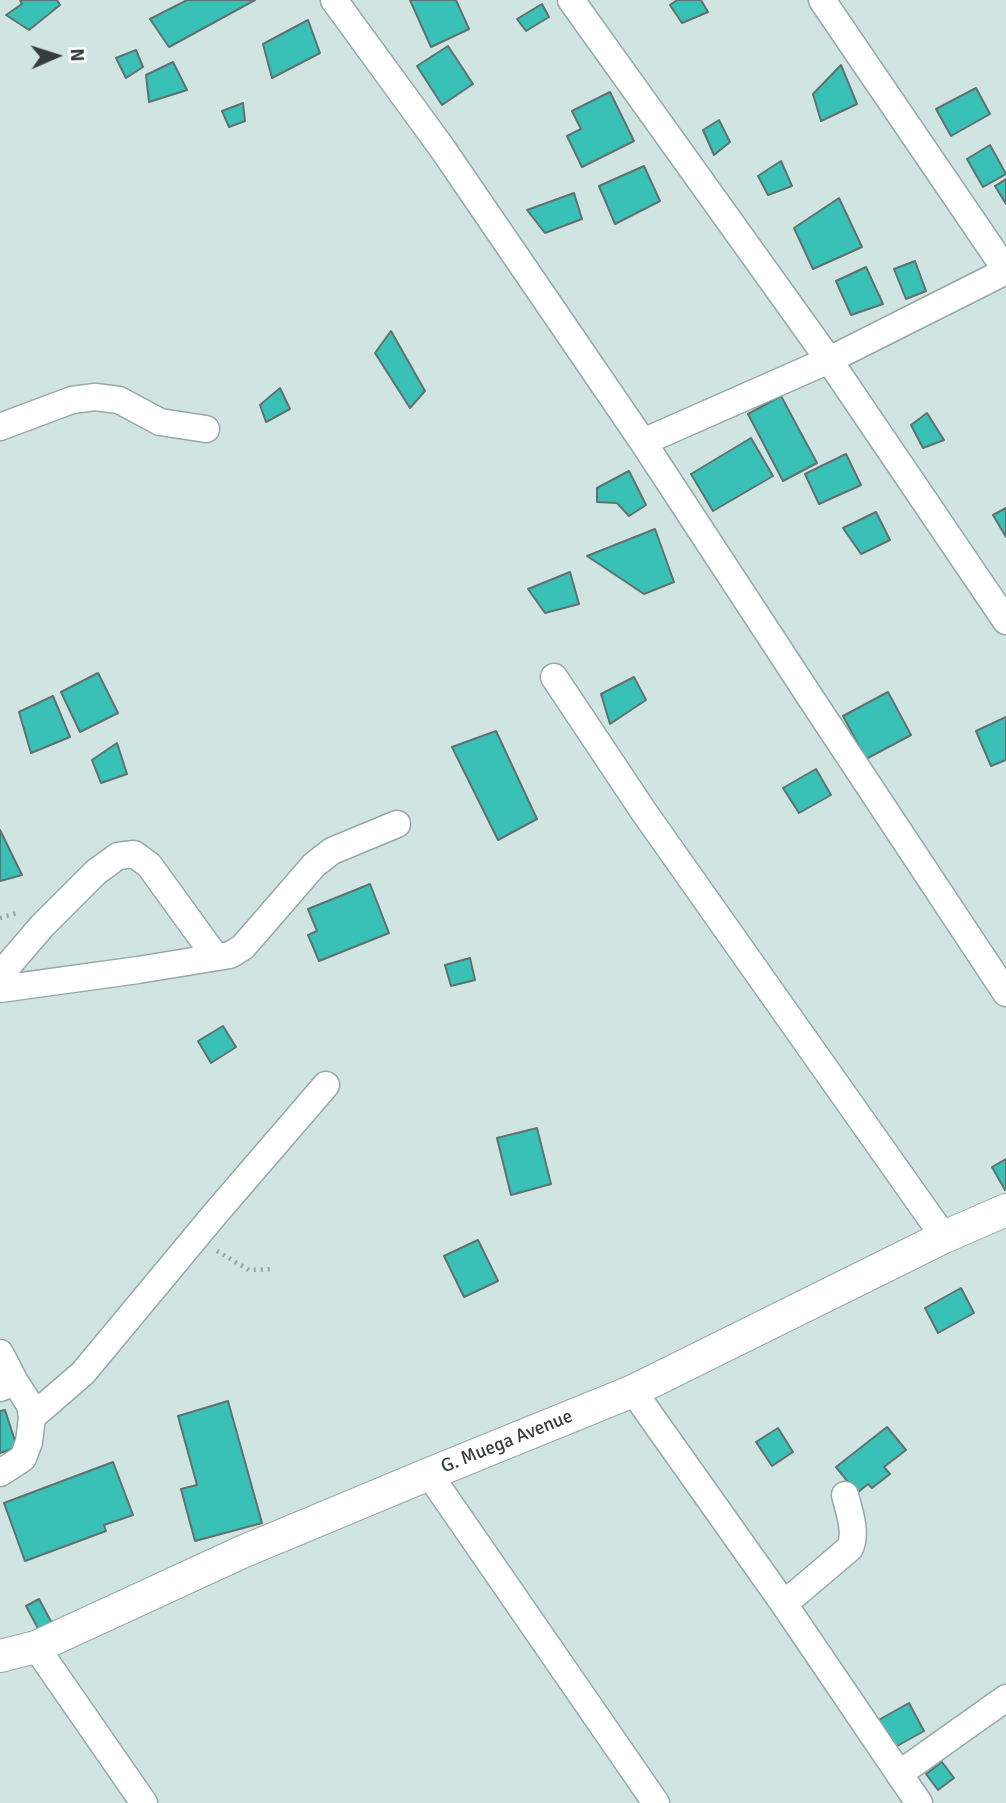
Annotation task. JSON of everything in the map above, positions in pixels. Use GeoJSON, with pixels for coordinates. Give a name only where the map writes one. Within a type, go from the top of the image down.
{"type":"FeatureCollection","features":[{"type":"Feature","properties":{"kind":"street"},"geometry":{"type":"LineString","coordinates":[[334,0],[442,148],[643,442],[1006,993]]}},
{"type":"Feature","properties":{"kind":"street"},"geometry":{"type":"LineString","coordinates":[[571,0],[829,360],[1006,621]]}},
{"type":"Feature","properties":{"kind":"street"},"geometry":{"type":"LineString","coordinates":[[643,442],[829,360],[1006,270],[822,0]]}},
{"type":"Feature","properties":{"kind":"street"},"geometry":{"type":"LineString","coordinates":[[0,427],[72,400],[95,397],[119,400],[160,422],[206,429]]}},
{"type":"Feature","properties":{"kind":"street"},"geometry":{"type":"LineString","coordinates":[[554,677],[643,813],[944,1237]]}},
{"type":"Feature","properties":{"kind":"street"},"geometry":{"type":"LineString","coordinates":[[0,989],[230,955],[243,947],[314,865],[332,851],[397,824]]}},
{"type":"Feature","properties":{"kind":"street"},"geometry":{"type":"LineString","coordinates":[[0,975],[49,918],[96,873],[118,856],[134,854],[149,865],[215,956]]}},
{"type":"Feature","properties":{"kind":"street"},"geometry":{"type":"LineString","coordinates":[[32,1417],[83,1373],[326,1085]]}},
{"type":"Feature","properties":{"kind":"street","name":"G. Muega Avenue"},"geometry":{"type":"LineString","coordinates":[[0,1655],[36,1647],[242,1552],[633,1391],[944,1237],[1006,1210]]}},
{"type":"Feature","properties":{"kind":"street"},"geometry":{"type":"LineString","coordinates":[[0,1353],[8,1385],[30,1405],[32,1417],[29,1442],[23,1458],[0,1473]]}},
{"type":"Feature","properties":{"kind":"street"},"geometry":{"type":"LineString","coordinates":[[633,1391],[784,1604],[919,1803]]}},
{"type":"Feature","properties":{"kind":"street"},"geometry":{"type":"LineString","coordinates":[[429,1474],[656,1803]]}},
{"type":"Feature","properties":{"kind":"street"},"geometry":{"type":"LineString","coordinates":[[784,1604],[850,1548],[853,1541],[852,1527],[845,1494]]}},
{"type":"Feature","properties":{"kind":"street"},"geometry":{"type":"LineString","coordinates":[[36,1647],[144,1803]]}},
{"type":"Feature","properties":{"kind":"street"},"geometry":{"type":"LineString","coordinates":[[899,1774],[1006,1698]]}},
{"type":"Feature","properties":{"kind":"path"},"geometry":{"type":"LineString","coordinates":[[195,1238],[249,1270],[274,1269]]}},
{"type":"Feature","properties":{"kind":"building"},"geometry":{"type":"Polygon","coordinates":[[[20,0],[57,0],[60,5],[29,30],[6,15],[22,4],[20,0]]]}},
{"type":"Feature","properties":{"kind":"building"},"geometry":{"type":"Polygon","coordinates":[[[187,0],[255,0],[169,47],[150,19],[187,0]]]}},
{"type":"Feature","properties":{"kind":"building"},"geometry":{"type":"Polygon","coordinates":[[[410,0],[456,0],[469,29],[431,47],[410,0]]]}},
{"type":"Feature","properties":{"kind":"building"},"geometry":{"type":"Polygon","coordinates":[[[677,0],[701,0],[708,12],[682,23],[670,5],[677,0]]]}},
{"type":"Feature","properties":{"kind":"building"},"geometry":{"type":"Polygon","coordinates":[[[542,4],[549,17],[526,31],[517,19],[542,4]]]}},
{"type":"Feature","properties":{"kind":"building"},"geometry":{"type":"Polygon","coordinates":[[[308,20],[320,53],[272,78],[263,44],[308,20]]]}},
{"type":"Feature","properties":{"kind":"building"},"geometry":{"type":"Polygon","coordinates":[[[448,46],[473,84],[442,105],[417,66],[448,46]]]}},
{"type":"Feature","properties":{"kind":"building"},"geometry":{"type":"Polygon","coordinates":[[[136,50],[143,67],[126,78],[116,58],[136,50]]]}},
{"type":"Feature","properties":{"kind":"building"},"geometry":{"type":"Polygon","coordinates":[[[173,62],[187,90],[149,102],[146,75],[173,62]]]}},
{"type":"Feature","properties":{"kind":"building"},"geometry":{"type":"Polygon","coordinates":[[[841,65],[857,104],[821,121],[813,94],[841,65]]]}},
{"type":"Feature","properties":{"kind":"building"},"geometry":{"type":"Polygon","coordinates":[[[976,88],[990,114],[951,136],[936,109],[976,88]]]}},
{"type":"Feature","properties":{"kind":"building"},"geometry":{"type":"Polygon","coordinates":[[[610,92],[634,141],[582,167],[567,136],[581,129],[572,111],[610,92]]]}},
{"type":"Feature","properties":{"kind":"building"},"geometry":{"type":"Polygon","coordinates":[[[243,103],[245,121],[229,127],[222,111],[243,103]]]}},
{"type":"Feature","properties":{"kind":"building"},"geometry":{"type":"Polygon","coordinates":[[[719,120],[730,142],[714,155],[703,130],[719,120]]]}},
{"type":"Feature","properties":{"kind":"building"},"geometry":{"type":"Polygon","coordinates":[[[990,145],[1006,174],[983,187],[967,159],[990,145]]]}},
{"type":"Feature","properties":{"kind":"building"},"geometry":{"type":"Polygon","coordinates":[[[781,161],[792,186],[768,195],[758,176],[781,161]]]}},
{"type":"Feature","properties":{"kind":"building"},"geometry":{"type":"Polygon","coordinates":[[[644,166],[660,201],[615,224],[599,186],[644,166]]]}},
{"type":"Feature","properties":{"kind":"building"},"geometry":{"type":"Polygon","coordinates":[[[1006,179],[1006,204],[995,186],[1006,179]]]}},
{"type":"Feature","properties":{"kind":"building"},"geometry":{"type":"Polygon","coordinates":[[[574,193],[582,219],[545,233],[527,210],[574,193]]]}},
{"type":"Feature","properties":{"kind":"building"},"geometry":{"type":"Polygon","coordinates":[[[839,198],[862,247],[813,269],[794,228],[839,198]]]}},
{"type":"Feature","properties":{"kind":"building"},"geometry":{"type":"Polygon","coordinates":[[[915,261],[926,291],[906,299],[894,269],[915,261]]]}},
{"type":"Feature","properties":{"kind":"building"},"geometry":{"type":"Polygon","coordinates":[[[866,267],[883,304],[851,315],[836,281],[866,267]]]}},
{"type":"Feature","properties":{"kind":"building"},"geometry":{"type":"Polygon","coordinates":[[[391,331],[425,391],[410,408],[375,353],[391,331]]]}},
{"type":"Feature","properties":{"kind":"building"},"geometry":{"type":"Polygon","coordinates":[[[280,388],[290,409],[266,422],[260,405],[280,388]]]}},
{"type":"Feature","properties":{"kind":"building"},"geometry":{"type":"Polygon","coordinates":[[[781,396],[817,463],[783,481],[748,414],[781,396]]]}},
{"type":"Feature","properties":{"kind":"building"},"geometry":{"type":"Polygon","coordinates":[[[927,413],[944,440],[923,448],[911,425],[927,413]]]}},
{"type":"Feature","properties":{"kind":"building"},"geometry":{"type":"Polygon","coordinates":[[[751,438],[773,476],[713,511],[691,474],[751,438]]]}},
{"type":"Feature","properties":{"kind":"building"},"geometry":{"type":"Polygon","coordinates":[[[846,454],[861,485],[819,504],[805,474],[846,454]]]}},
{"type":"Feature","properties":{"kind":"building"},"geometry":{"type":"Polygon","coordinates":[[[629,471],[646,505],[629,516],[617,503],[597,502],[597,488],[629,471]]]}},
{"type":"Feature","properties":{"kind":"building"},"geometry":{"type":"Polygon","coordinates":[[[1006,508],[1006,537],[993,515],[1006,508]]]}},
{"type":"Feature","properties":{"kind":"building"},"geometry":{"type":"Polygon","coordinates":[[[876,512],[890,540],[861,554],[843,528],[876,512]]]}},
{"type":"Feature","properties":{"kind":"building"},"geometry":{"type":"Polygon","coordinates":[[[655,529],[674,582],[644,594],[587,556],[655,529]]]}},
{"type":"Feature","properties":{"kind":"building"},"geometry":{"type":"Polygon","coordinates":[[[570,572],[579,604],[545,613],[528,589],[570,572]]]}},
{"type":"Feature","properties":{"kind":"building"},"geometry":{"type":"Polygon","coordinates":[[[98,673],[118,713],[80,732],[61,692],[98,673]]]}},
{"type":"Feature","properties":{"kind":"building"},"geometry":{"type":"Polygon","coordinates":[[[634,677],[646,700],[610,724],[601,694],[634,677]]]}},
{"type":"Feature","properties":{"kind":"building"},"geometry":{"type":"Polygon","coordinates":[[[888,692],[911,735],[866,759],[843,716],[888,692]]]}},
{"type":"Feature","properties":{"kind":"building"},"geometry":{"type":"Polygon","coordinates":[[[53,696],[70,737],[31,753],[19,712],[53,696]]]}},
{"type":"Feature","properties":{"kind":"building"},"geometry":{"type":"Polygon","coordinates":[[[1006,717],[1006,760],[991,766],[976,731],[1006,717]]]}},
{"type":"Feature","properties":{"kind":"building"},"geometry":{"type":"Polygon","coordinates":[[[496,731],[537,819],[498,840],[452,747],[496,731]]]}},
{"type":"Feature","properties":{"kind":"building"},"geometry":{"type":"Polygon","coordinates":[[[117,743],[127,774],[101,783],[92,760],[117,743]]]}},
{"type":"Feature","properties":{"kind":"building"},"geometry":{"type":"Polygon","coordinates":[[[816,769],[831,795],[799,813],[783,788],[816,769]]]}},
{"type":"Feature","properties":{"kind":"building"},"geometry":{"type":"Polygon","coordinates":[[[0,830],[22,875],[0,881],[0,830]]]}},
{"type":"Feature","properties":{"kind":"building"},"geometry":{"type":"Polygon","coordinates":[[[370,884],[389,933],[319,961],[308,935],[317,931],[308,909],[370,884]]]}},
{"type":"Feature","properties":{"kind":"building"},"geometry":{"type":"Polygon","coordinates":[[[470,958],[475,980],[451,986],[445,965],[470,958]]]}},
{"type":"Feature","properties":{"kind":"building"},"geometry":{"type":"Polygon","coordinates":[[[223,1026],[236,1047],[211,1063],[198,1041],[223,1026]]]}},
{"type":"Feature","properties":{"kind":"building"},"geometry":{"type":"Polygon","coordinates":[[[537,1128],[551,1184],[511,1195],[497,1138],[537,1128]]]}},
{"type":"Feature","properties":{"kind":"building"},"geometry":{"type":"Polygon","coordinates":[[[1006,1159],[1006,1189],[1005,1190],[992,1167],[1006,1159]]]}},
{"type":"Feature","properties":{"kind":"building"},"geometry":{"type":"Polygon","coordinates":[[[478,1240],[498,1281],[464,1297],[444,1256],[478,1240]]]}},
{"type":"Feature","properties":{"kind":"building"},"geometry":{"type":"Polygon","coordinates":[[[961,1288],[974,1313],[938,1333],[925,1308],[961,1288]]]}},
{"type":"Feature","properties":{"kind":"building"},"geometry":{"type":"Polygon","coordinates":[[[228,1401],[262,1523],[195,1541],[181,1489],[197,1485],[178,1416],[228,1401]]]}},
{"type":"Feature","properties":{"kind":"building"},"geometry":{"type":"Polygon","coordinates":[[[5,1410],[17,1447],[0,1453],[0,1411],[5,1410]]]}},
{"type":"Feature","properties":{"kind":"building"},"geometry":{"type":"Polygon","coordinates":[[[887,1427],[906,1450],[884,1467],[890,1474],[872,1488],[868,1484],[857,1493],[836,1467],[887,1427]]]}},
{"type":"Feature","properties":{"kind":"building"},"geometry":{"type":"Polygon","coordinates":[[[778,1428],[793,1452],[772,1466],[756,1442],[778,1428]]]}},
{"type":"Feature","properties":{"kind":"building"},"geometry":{"type":"Polygon","coordinates":[[[113,1462],[133,1515],[104,1525],[106,1531],[25,1561],[4,1503],[113,1462]]]}},
{"type":"Feature","properties":{"kind":"building"},"geometry":{"type":"Polygon","coordinates":[[[39,1599],[54,1627],[41,1634],[26,1606],[39,1599]]]}},
{"type":"Feature","properties":{"kind":"building"},"geometry":{"type":"Polygon","coordinates":[[[909,1703],[924,1731],[890,1750],[875,1722],[909,1703]]]}},
{"type":"Feature","properties":{"kind":"building"},"geometry":{"type":"Polygon","coordinates":[[[942,1762],[954,1778],[938,1790],[926,1774],[942,1762]]]}}]}
